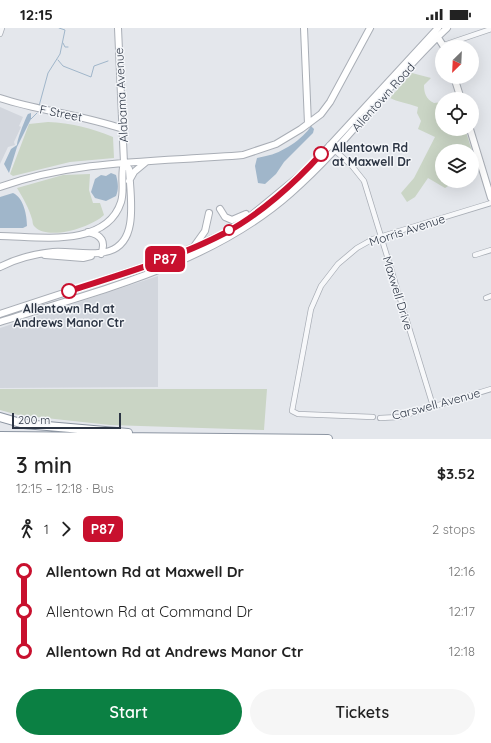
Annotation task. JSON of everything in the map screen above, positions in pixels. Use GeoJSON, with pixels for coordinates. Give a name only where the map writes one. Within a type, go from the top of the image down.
{"type":"FeatureCollection","features":[{"type":"Feature","properties":{"kind":"highway"},"geometry":{"type":"LineString","coordinates":[[0,417],[24,424],[122,432],[150,438]]}},
{"type":"Feature","properties":{"kind":"highway"},"geometry":{"type":"LineString","coordinates":[[0,436],[328,439]]}},
{"type":"Feature","properties":{"kind":"main road","name":"Alabama Avenue"},"geometry":{"type":"LineString","coordinates":[[118,28],[124,163]]}},
{"type":"Feature","properties":{"kind":"main road"},"geometry":{"type":"LineString","coordinates":[[304,28],[308,124]]}},
{"type":"Feature","properties":{"kind":"main road"},"geometry":{"type":"LineString","coordinates":[[0,187],[65,169],[124,163],[243,155],[276,144],[308,124],[334,92],[370,28]]}},
{"type":"Feature","properties":{"kind":"main road","name":"Allentown Road"},"geometry":{"type":"LineString","coordinates":[[0,314],[146,267],[232,228],[272,199],[299,176],[437,32],[447,28]]}},
{"type":"Feature","properties":{"kind":"main road","name":"Allentown Road"},"geometry":{"type":"LineString","coordinates":[[0,322],[148,274],[216,244],[242,230],[276,206],[301,185],[335,150],[437,32]]}},
{"type":"Feature","properties":{"kind":"main road","name":"F Street"},"geometry":{"type":"LineString","coordinates":[[0,98],[51,112],[98,121],[123,129]]}},
{"type":"Feature","properties":{"kind":"main road"},"geometry":{"type":"LineString","coordinates":[[472,136],[491,198]]}},
{"type":"Feature","properties":{"kind":"main road"},"geometry":{"type":"LineString","coordinates":[[129,181],[134,172],[146,162]]}},
{"type":"Feature","properties":{"kind":"main road"},"geometry":{"type":"LineString","coordinates":[[0,267],[21,258],[42,253],[62,252],[97,254],[118,246],[129,230],[131,212],[129,169],[124,163]]}},
{"type":"Feature","properties":{"kind":"main road"},"geometry":{"type":"LineString","coordinates":[[0,236],[64,238],[88,232],[107,221],[118,209],[123,194],[122,170],[124,163]]}},
{"type":"Feature","properties":{"kind":"main road"},"geometry":{"type":"LineString","coordinates":[[220,209],[228,219],[236,220],[272,199]]}},
{"type":"Feature","properties":{"kind":"main road"},"geometry":{"type":"LineString","coordinates":[[193,247],[205,231],[209,212]]}},
{"type":"Feature","properties":{"kind":"main road"},"geometry":{"type":"LineString","coordinates":[[88,232],[98,236],[103,241],[104,246],[97,254]]}},
{"type":"Feature","properties":{"kind":"street"},"geometry":{"type":"LineString","coordinates":[[0,34],[2,28]]}},
{"type":"Feature","properties":{"kind":"street"},"geometry":{"type":"LineString","coordinates":[[461,40],[491,29]]}},
{"type":"Feature","properties":{"kind":"street","name":"Maxwell Drive"},"geometry":{"type":"LineString","coordinates":[[329,145],[362,178],[433,406]]}},
{"type":"Feature","properties":{"kind":"street","name":"Morris Avenue"},"geometry":{"type":"LineString","coordinates":[[374,417],[298,414],[293,412],[292,407],[306,330],[317,293],[329,274],[344,257],[363,244],[381,236],[491,203]]}},
{"type":"Feature","properties":{"kind":"street"},"geometry":{"type":"LineString","coordinates":[[474,255],[491,250]]}},
{"type":"Feature","properties":{"kind":"street","name":"Carswell Avenue"},"geometry":{"type":"LineString","coordinates":[[380,418],[394,418],[491,389]]}},
{"type":"Feature","properties":{"kind":"shaded area"},"geometry":{"type":"Polygon","coordinates":[[[0,107],[23,117],[19,126],[21,127],[14,142],[15,145],[8,147],[0,164],[0,107]]]}},
{"type":"Feature","properties":{"kind":"shaded area"},"geometry":{"type":"Polygon","coordinates":[[[158,276],[158,387],[0,388],[0,328],[158,276]]]}},
{"type":"Feature","properties":{"kind":"green space"},"geometry":{"type":"Polygon","coordinates":[[[412,73],[431,78],[424,85],[424,91],[427,98],[435,103],[435,136],[467,136],[470,144],[435,144],[435,182],[428,178],[415,197],[407,202],[401,193],[414,178],[435,137],[418,129],[421,121],[417,113],[418,107],[390,98],[412,73]]]}},
{"type":"Feature","properties":{"kind":"green space"},"geometry":{"type":"Polygon","coordinates":[[[48,122],[81,126],[113,137],[114,158],[70,162],[13,176],[10,174],[29,124],[48,122]]]}},
{"type":"Feature","properties":{"kind":"green space"},"geometry":{"type":"Polygon","coordinates":[[[90,174],[89,190],[93,203],[100,203],[104,215],[98,220],[81,228],[60,233],[41,231],[35,227],[28,207],[17,188],[63,175],[90,174]]]}},
{"type":"Feature","properties":{"kind":"green space"},"geometry":{"type":"Polygon","coordinates":[[[0,389],[267,389],[264,430],[110,425],[18,415],[0,410],[0,389]]]}},
{"type":"Feature","properties":{"kind":"water"},"geometry":{"type":"Polygon","coordinates":[[[31,113],[31,119],[17,147],[9,173],[4,164],[11,149],[17,145],[25,120],[28,114],[31,113]]]}},
{"type":"Feature","properties":{"kind":"water"},"geometry":{"type":"Polygon","coordinates":[[[311,126],[314,129],[313,133],[284,162],[276,174],[265,184],[258,183],[255,166],[257,158],[285,149],[303,136],[311,126]]]}},
{"type":"Feature","properties":{"kind":"water"},"geometry":{"type":"Polygon","coordinates":[[[111,173],[116,175],[117,178],[118,188],[116,196],[106,201],[95,198],[91,192],[95,179],[101,175],[106,176],[111,173]]]}},
{"type":"Feature","properties":{"kind":"water"},"geometry":{"type":"Polygon","coordinates":[[[13,193],[17,195],[22,203],[27,226],[23,228],[0,228],[0,197],[13,193]]]}},
{"type":"Feature","properties":{"kind":"waterway"},"geometry":{"type":"LineString","coordinates":[[39,106],[48,73],[60,54],[65,30],[59,28]]}},
{"type":"Feature","properties":{"kind":"waterway"},"geometry":{"type":"LineString","coordinates":[[63,43],[65,47],[68,47]]}},
{"type":"Feature","properties":{"kind":"waterway"},"geometry":{"type":"LineString","coordinates":[[58,60],[63,66],[91,77],[94,66],[108,61]]}},
{"type":"Feature","properties":{"kind":"waterway"},"geometry":{"type":"LineString","coordinates":[[31,119],[37,113]]}},
{"type":"Feature","properties":{"kind":"bus line","name":"P87"},"geometry":{"type":"LineString","coordinates":[[69,291],[146,267],[225,233],[248,218],[290,184],[321,154]]}},
{"type":"Feature","properties":{"kind":"place","name":"Allentown Rd at Maxwell Dr"},"geometry":{"type":"Point","coordinates":[321,154]}},
{"type":"Feature","properties":{"kind":"place","name":"Allentown Rd at Andrews Manor Ctr"},"geometry":{"type":"Point","coordinates":[69,291]}}]}
